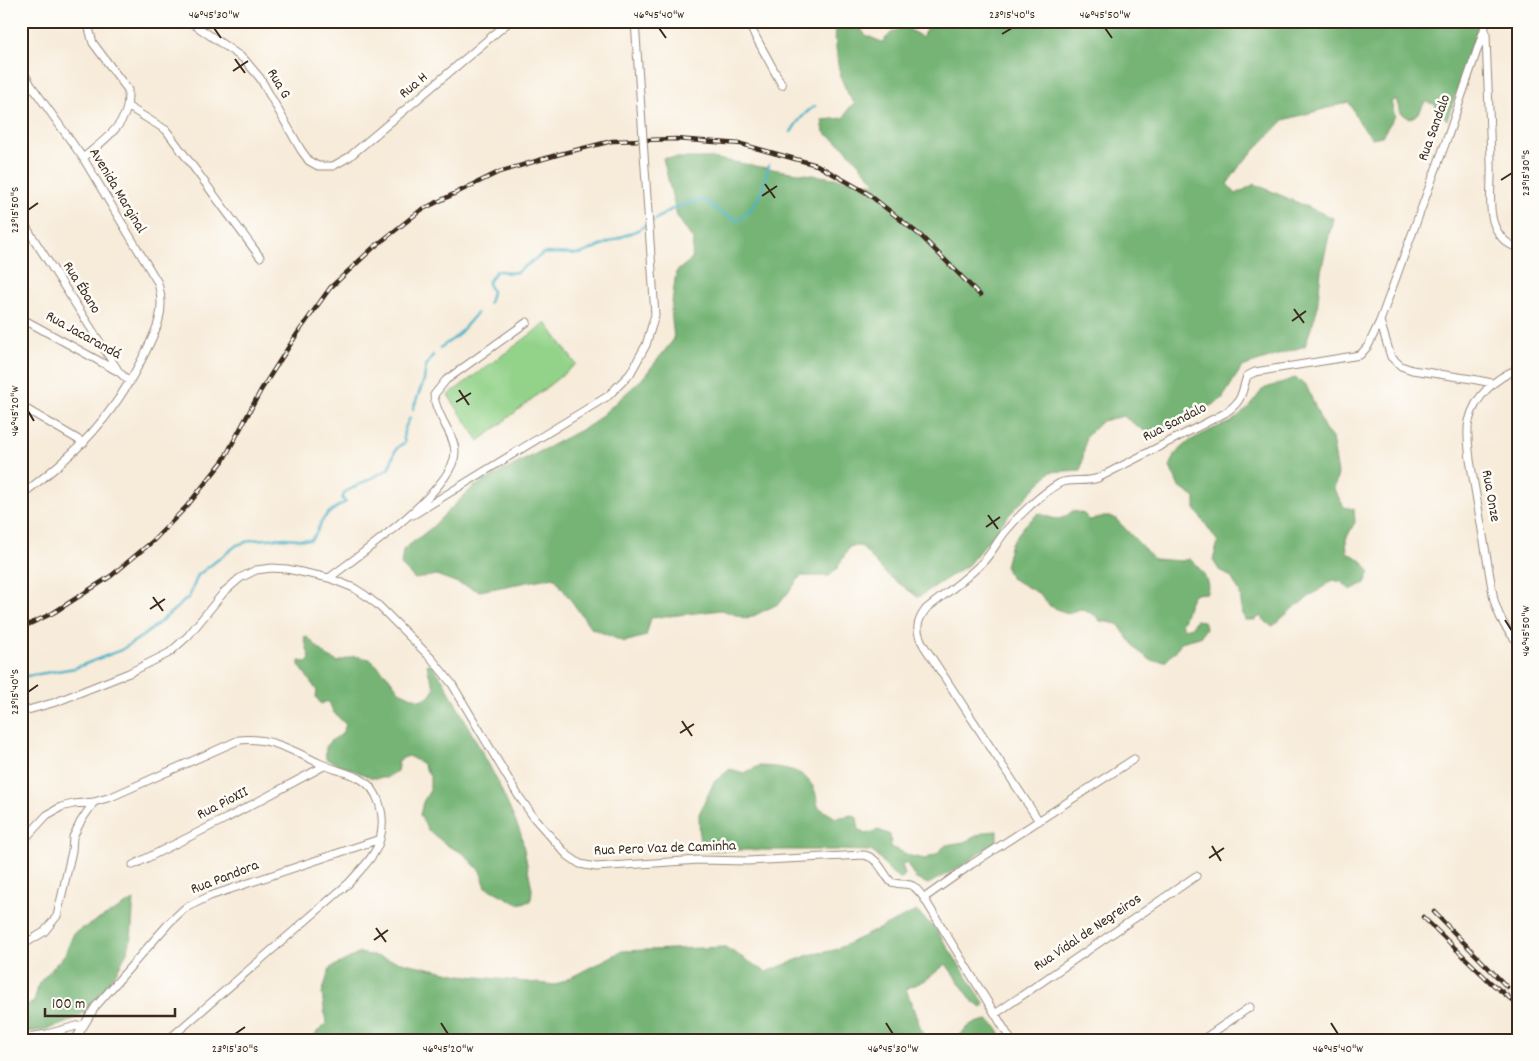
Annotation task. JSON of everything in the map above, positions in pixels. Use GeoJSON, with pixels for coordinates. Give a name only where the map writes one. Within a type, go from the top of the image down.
{"type":"FeatureCollection","features":[{"type":"Feature","properties":{"kind":"street","name":"Rua G"},"geometry":{"type":"LineString","coordinates":[[189,21],[244,59],[260,78],[309,161],[318,166],[333,166]]}},
{"type":"Feature","properties":{"kind":"street","name":"Rua H"},"geometry":{"type":"LineString","coordinates":[[333,166],[349,158],[510,21]]}},
{"type":"Feature","properties":{"kind":"street"},"geometry":{"type":"LineString","coordinates":[[329,578],[402,522],[608,396],[630,374],[646,345],[655,314],[635,21]]}},
{"type":"Feature","properties":{"kind":"street"},"geometry":{"type":"LineString","coordinates":[[747,21],[782,85]]}},
{"type":"Feature","properties":{"kind":"street"},"geometry":{"type":"LineString","coordinates":[[83,158],[111,134],[127,106],[128,90],[93,43],[90,23]]}},
{"type":"Feature","properties":{"kind":"street"},"geometry":{"type":"LineString","coordinates":[[1486,24],[1491,158],[1490,196],[1493,220],[1498,234],[1504,241],[1518,248]]}},
{"type":"Feature","properties":{"kind":"street","name":"Rua Sandalo"},"geometry":{"type":"LineString","coordinates":[[1039,821],[924,646],[917,630],[920,616],[926,609],[982,564],[1018,519],[1060,483],[1067,481],[1091,481],[1225,413],[1240,400],[1247,376],[1255,372],[1360,355],[1368,346],[1380,321],[1448,136],[1486,24]]}},
{"type":"Feature","properties":{"kind":"street","name":"Avenida Marginal"},"geometry":{"type":"LineString","coordinates":[[21,68],[83,158],[158,283],[162,296],[162,312],[154,336],[115,406],[84,443],[57,468],[22,494]]}},
{"type":"Feature","properties":{"kind":"street"},"geometry":{"type":"LineString","coordinates":[[127,106],[166,130],[260,257]]}},
{"type":"Feature","properties":{"kind":"street","name":"Rua Ébano"},"geometry":{"type":"LineString","coordinates":[[21,219],[119,372]]}},
{"type":"Feature","properties":{"kind":"street","name":"Rua Jacarandá"},"geometry":{"type":"LineString","coordinates":[[21,318],[119,372],[130,382]]}},
{"type":"Feature","properties":{"kind":"street"},"geometry":{"type":"LineString","coordinates":[[1380,321],[1392,357],[1402,366],[1412,370],[1492,383]]}},
{"type":"Feature","properties":{"kind":"street"},"geometry":{"type":"LineString","coordinates":[[402,522],[445,478],[455,453],[434,403],[434,395],[437,390],[446,380],[527,322]]}},
{"type":"Feature","properties":{"kind":"street","name":"Rua Onze"},"geometry":{"type":"LineString","coordinates":[[1518,369],[1505,374],[1492,383],[1482,394],[1469,420],[1468,438],[1494,600],[1498,615],[1506,629],[1518,642]]}},
{"type":"Feature","properties":{"kind":"street"},"geometry":{"type":"LineString","coordinates":[[21,406],[84,443]]}},
{"type":"Feature","properties":{"kind":"street","name":"Rua Pero Vaz de Caminha"},"geometry":{"type":"LineString","coordinates":[[21,712],[56,702],[129,673],[169,652],[188,636],[224,592],[240,578],[256,570],[287,569],[329,578],[354,588],[379,606],[444,673],[518,795],[535,819],[568,855],[580,864],[596,867],[700,860],[864,855],[871,857],[877,862],[891,882],[915,886],[1011,1040]]}},
{"type":"Feature","properties":{"kind":"street"},"geometry":{"type":"LineString","coordinates":[[21,843],[47,815],[61,807],[94,802],[112,796],[239,740],[254,739],[275,742],[324,766],[360,778],[373,790],[379,800],[382,814],[380,839],[371,858],[349,883],[168,1040]]}},
{"type":"Feature","properties":{"kind":"street"},"geometry":{"type":"LineString","coordinates":[[924,898],[1134,759]]}},
{"type":"Feature","properties":{"kind":"street","name":"Rua PioXII"},"geometry":{"type":"LineString","coordinates":[[134,865],[324,766]]}},
{"type":"Feature","properties":{"kind":"street"},"geometry":{"type":"LineString","coordinates":[[21,946],[44,932],[57,916],[72,851],[73,837],[94,802]]}},
{"type":"Feature","properties":{"kind":"street","name":"Rua Pandora"},"geometry":{"type":"LineString","coordinates":[[75,1040],[95,1007],[170,922],[185,908],[210,896],[380,839]]}},
{"type":"Feature","properties":{"kind":"street","name":"Rua Vidal de Negreiros"},"geometry":{"type":"LineString","coordinates":[[995,1014],[1196,876]]}},
{"type":"Feature","properties":{"kind":"street"},"geometry":{"type":"LineString","coordinates":[[1202,1040],[1250,1007]]}},
{"type":"Feature","properties":{"kind":"street"},"geometry":{"type":"LineString","coordinates":[[21,1038],[47,1034],[84,1024]]}},
{"type":"Feature","properties":{"kind":"green space"},"geometry":{"type":"Polygon","coordinates":[[[834,21],[856,21],[865,35],[882,42],[892,32],[905,27],[922,37],[926,30],[927,21],[1480,21],[1447,120],[1434,104],[1425,102],[1419,113],[1410,119],[1400,112],[1396,99],[1391,102],[1395,116],[1382,136],[1372,138],[1360,123],[1349,102],[1284,120],[1241,164],[1227,184],[1236,194],[1255,184],[1333,218],[1321,271],[1317,310],[1305,346],[1242,367],[1222,399],[1174,427],[1146,432],[1123,416],[1102,421],[1086,437],[1081,470],[1050,472],[1009,515],[968,565],[918,597],[885,573],[861,546],[850,546],[836,570],[829,576],[801,576],[780,603],[747,619],[722,610],[651,618],[646,636],[624,642],[591,628],[554,577],[480,591],[436,575],[415,579],[401,565],[403,550],[430,529],[473,487],[592,424],[642,379],[674,339],[671,310],[676,272],[692,259],[693,240],[677,216],[663,158],[711,158],[784,171],[877,184],[843,146],[824,132],[822,120],[844,118],[849,108],[855,104],[848,94],[840,74],[834,21]]]}},
{"type":"Feature","properties":{"kind":"green space"},"geometry":{"type":"Polygon","coordinates":[[[546,323],[576,364],[479,441],[448,395],[546,323]]]}},
{"type":"Feature","properties":{"kind":"green space"},"geometry":{"type":"Polygon","coordinates":[[[1295,378],[1306,385],[1325,430],[1332,438],[1338,474],[1334,489],[1344,507],[1354,509],[1355,522],[1346,539],[1347,552],[1361,560],[1370,572],[1365,583],[1350,590],[1342,582],[1333,580],[1292,609],[1273,626],[1267,623],[1261,616],[1254,620],[1245,620],[1240,593],[1231,577],[1219,570],[1213,560],[1218,542],[1195,509],[1195,498],[1179,487],[1170,467],[1175,454],[1191,440],[1231,422],[1249,407],[1263,389],[1295,378]]]}},
{"type":"Feature","properties":{"kind":"green space"},"geometry":{"type":"Polygon","coordinates":[[[1072,511],[1083,513],[1090,520],[1106,516],[1115,518],[1154,559],[1181,561],[1190,559],[1204,574],[1208,588],[1207,593],[1194,594],[1181,624],[1184,629],[1192,627],[1195,620],[1204,621],[1206,628],[1200,637],[1181,642],[1166,661],[1152,661],[1137,650],[1118,624],[1100,621],[1095,615],[1081,609],[1067,613],[1050,606],[1040,594],[1011,578],[1005,566],[1011,543],[1024,526],[1039,513],[1057,519],[1068,515],[1072,511]]]}},
{"type":"Feature","properties":{"kind":"green space"},"geometry":{"type":"Polygon","coordinates":[[[304,637],[307,637],[327,656],[338,662],[354,656],[370,659],[388,676],[399,691],[419,700],[429,697],[435,688],[427,664],[432,665],[443,680],[496,778],[521,834],[532,889],[531,901],[518,904],[486,887],[480,871],[463,853],[448,846],[428,830],[420,815],[423,802],[430,790],[430,776],[422,763],[408,756],[399,760],[397,771],[386,778],[372,778],[326,759],[326,746],[333,739],[341,735],[346,725],[334,713],[328,701],[321,704],[316,697],[317,691],[299,665],[299,661],[307,662],[310,659],[304,637]]]}},
{"type":"Feature","properties":{"kind":"green space"},"geometry":{"type":"Polygon","coordinates":[[[759,766],[788,769],[801,774],[813,786],[818,807],[836,818],[852,815],[857,818],[859,830],[865,834],[879,830],[890,835],[891,847],[911,856],[925,859],[936,854],[946,845],[964,842],[985,832],[997,831],[997,840],[965,864],[928,884],[916,879],[906,862],[902,865],[905,874],[902,879],[890,872],[880,858],[871,851],[700,850],[699,814],[714,782],[730,769],[744,773],[759,766]]]}},
{"type":"Feature","properties":{"kind":"green space"},"geometry":{"type":"Polygon","coordinates":[[[134,900],[131,935],[126,954],[94,1002],[80,1015],[60,1025],[44,1030],[21,1032],[21,1008],[34,1002],[39,983],[65,954],[74,933],[134,900]]]}},
{"type":"Feature","properties":{"kind":"green space"},"geometry":{"type":"Polygon","coordinates":[[[916,911],[935,928],[985,1004],[982,1008],[974,1003],[946,964],[926,980],[906,989],[925,1040],[309,1040],[326,1023],[322,993],[330,968],[360,953],[460,975],[556,985],[622,951],[725,947],[766,972],[809,955],[835,950],[916,911]]]}},
{"type":"Feature","properties":{"kind":"green space"},"geometry":{"type":"Polygon","coordinates":[[[987,1020],[996,1026],[1004,1040],[955,1040],[971,1024],[987,1020]]]}},
{"type":"Feature","properties":{"kind":"waterway"},"geometry":{"type":"LineString","coordinates":[[791,132],[802,117],[815,106]]}},
{"type":"Feature","properties":{"kind":"waterway"},"geometry":{"type":"LineString","coordinates":[[489,303],[492,292],[488,283],[496,271],[517,272],[544,253],[581,254],[640,229],[677,206],[704,200],[725,215],[739,220],[756,202],[765,182],[769,165]]}},
{"type":"Feature","properties":{"kind":"waterway"},"geometry":{"type":"LineString","coordinates":[[440,348],[457,336],[477,313]]}},
{"type":"Feature","properties":{"kind":"waterway"},"geometry":{"type":"LineString","coordinates":[[413,409],[424,380],[426,366],[433,355]]}},
{"type":"Feature","properties":{"kind":"waterway"},"geometry":{"type":"LineString","coordinates":[[21,677],[75,668],[121,650],[147,633],[189,597],[198,575],[237,545],[252,540],[285,538],[310,540],[325,516],[346,502],[342,499],[345,492],[387,470],[396,449],[405,442],[404,433],[410,418]]}},
{"type":"Feature","properties":{"kind":"railway"},"geometry":{"type":"LineString","coordinates":[[21,628],[53,613],[111,576],[153,541],[187,506],[223,461],[261,390],[297,334],[330,288],[373,248],[421,210],[499,172],[612,141],[676,139],[741,144],[817,165],[867,193],[921,236],[980,295]]}},
{"type":"Feature","properties":{"kind":"railway"},"geometry":{"type":"LineString","coordinates":[[1434,912],[1507,987]]}},
{"type":"Feature","properties":{"kind":"railway"},"geometry":{"type":"LineString","coordinates":[[1423,917],[1490,982],[1518,1005]]}}]}
